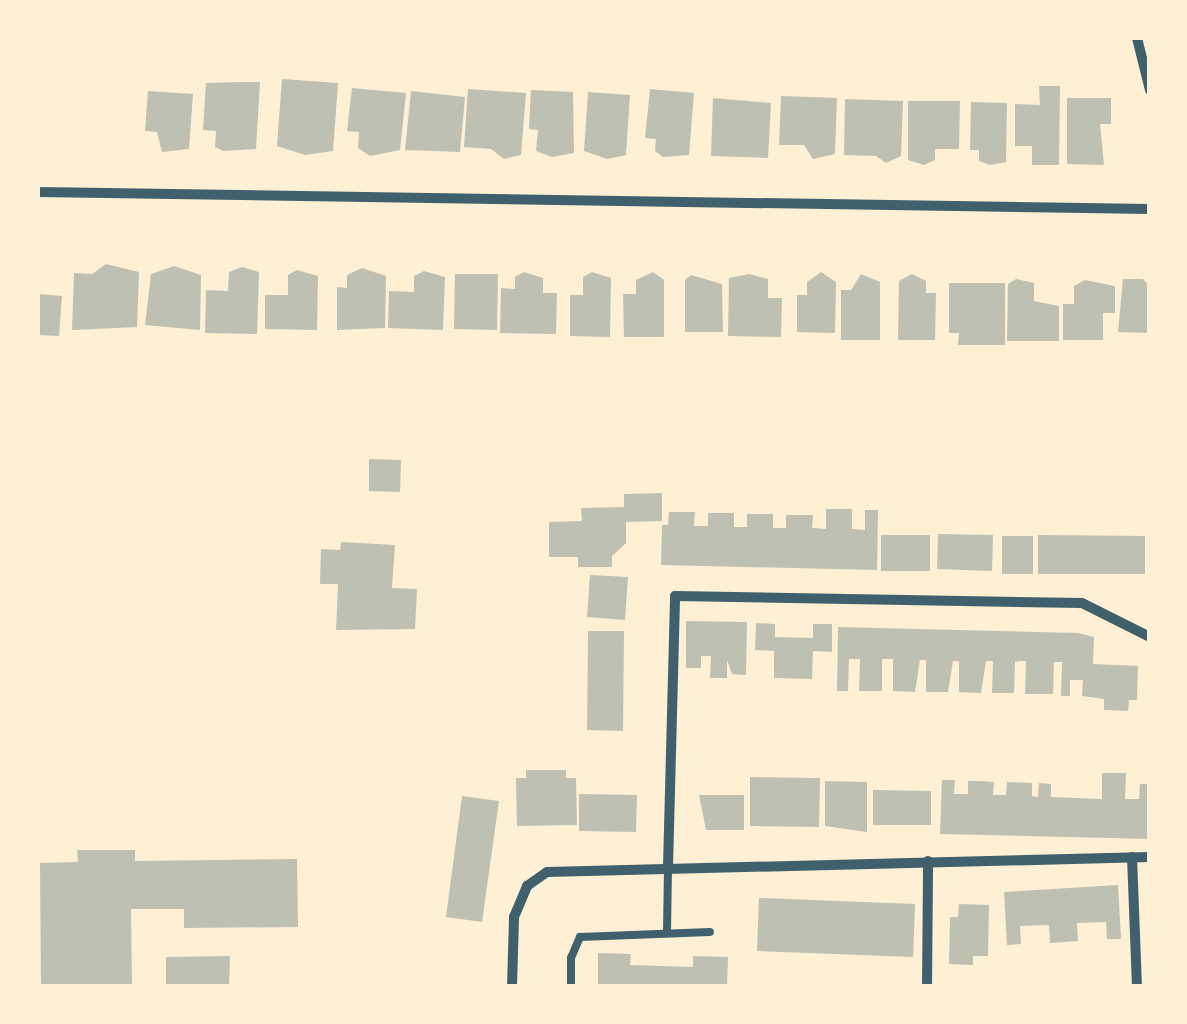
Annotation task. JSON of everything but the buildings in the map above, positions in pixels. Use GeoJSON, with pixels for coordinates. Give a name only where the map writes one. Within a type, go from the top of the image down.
{"type":"FeatureCollection","features":[{"type":"Feature","properties":{"kind":"street"},"geometry":{"type":"LineString","coordinates":[[1137,38],[1150,90]]}},
{"type":"Feature","properties":{"kind":"street"},"geometry":{"type":"LineString","coordinates":[[38,192],[1150,209]]}},
{"type":"Feature","properties":{"kind":"street"},"geometry":{"type":"LineString","coordinates":[[668,867],[675,596],[1082,603],[1150,637]]}},
{"type":"Feature","properties":{"kind":"street"},"geometry":{"type":"LineString","coordinates":[[1132,857],[1137,986]]}},
{"type":"Feature","properties":{"kind":"street"},"geometry":{"type":"LineString","coordinates":[[512,986],[514,917],[537,874],[668,867],[1150,857]]}},
{"type":"Feature","properties":{"kind":"street"},"geometry":{"type":"LineString","coordinates":[[927,986],[928,861]]}},
{"type":"Feature","properties":{"kind":"lane"},"geometry":{"type":"LineString","coordinates":[[667,932],[668,867]]}},
{"type":"Feature","properties":{"kind":"lane"},"geometry":{"type":"LineString","coordinates":[[571,986],[572,958],[580,938],[710,932]]}}]}
